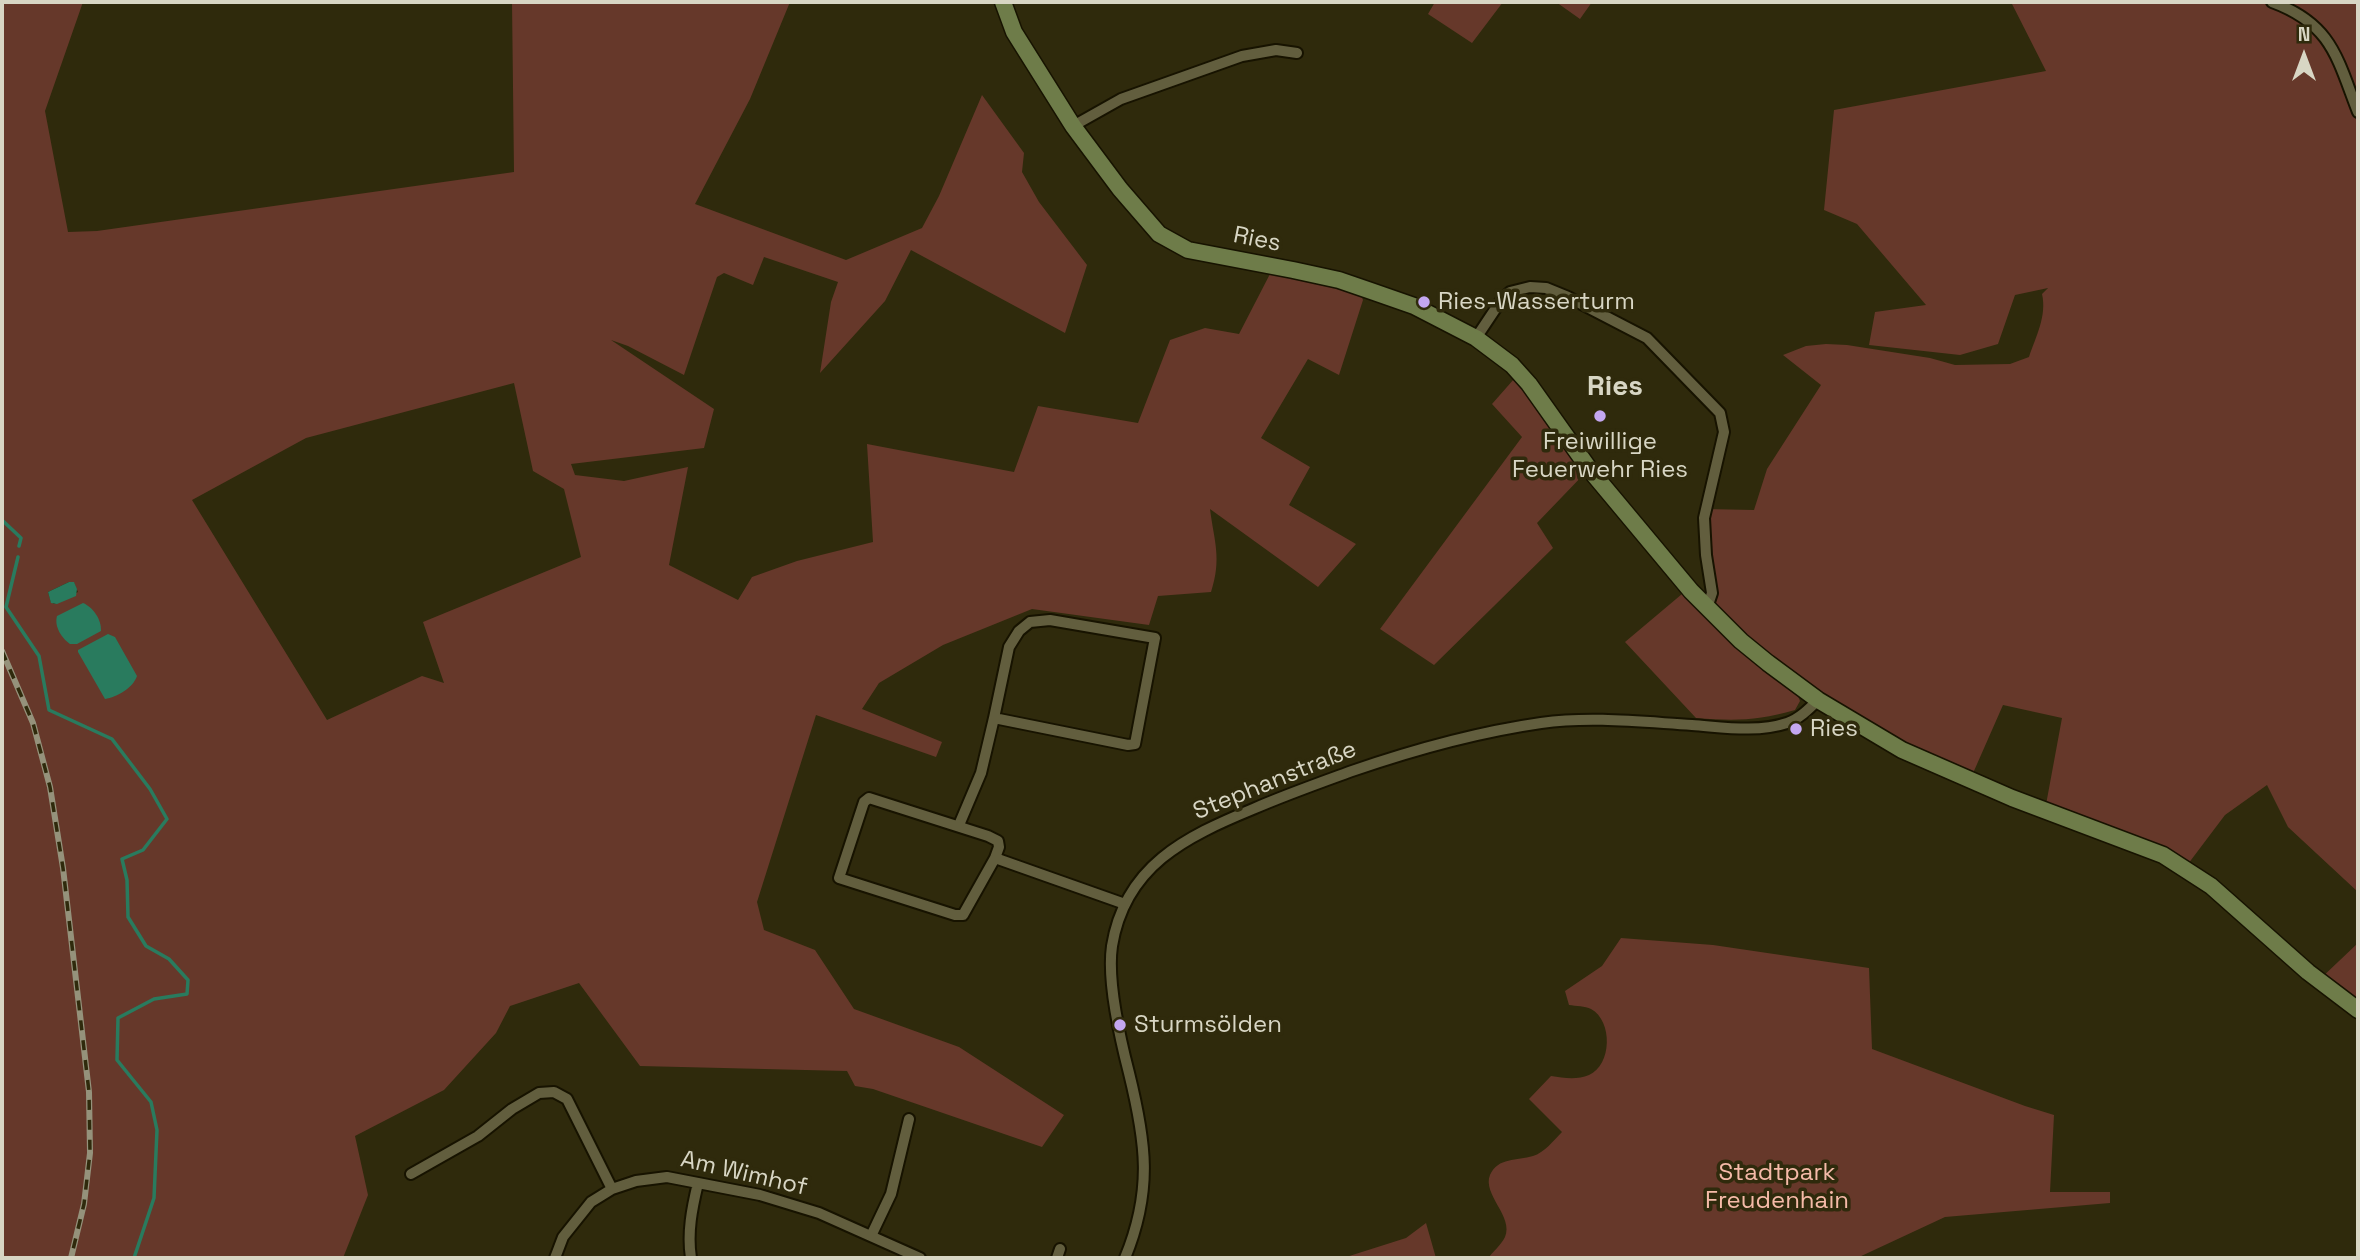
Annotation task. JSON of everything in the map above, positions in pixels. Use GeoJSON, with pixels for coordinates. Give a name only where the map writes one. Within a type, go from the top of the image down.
{"type":"FeatureCollection","features":[{"type":"Feature","properties":{"kind":"street","name":"Ries"},"geometry":{"type":"LineString","coordinates":[[1003,2],[1014,32],[1073,126],[1144,219],[1159,234],[1188,250],[1339,280],[1414,306],[1476,338],[1506,360],[1530,384],[1590,470],[1707,608],[1741,640],[1818,700],[1902,750],[2012,798],[2163,855],[2211,886],[2308,972],[2358,1010]]}},
{"type":"Feature","properties":{"kind":"street"},"geometry":{"type":"LineString","coordinates":[[2272,2],[2307,20],[2330,44],[2358,112]]}},
{"type":"Feature","properties":{"kind":"street"},"geometry":{"type":"LineString","coordinates":[[1073,126],[1121,99],[1242,56],[1276,50],[1297,53]]}},
{"type":"Feature","properties":{"kind":"street"},"geometry":{"type":"LineString","coordinates":[[1476,338],[1502,299],[1510,292],[1530,287],[1546,288],[1647,338],[1720,413],[1724,432],[1704,518],[1712,593],[1707,608]]}},
{"type":"Feature","properties":{"kind":"street"},"geometry":{"type":"LineString","coordinates":[[959,825],[981,773],[1009,647],[1013,638],[1030,622],[1050,620],[1155,638],[1135,744],[1128,745],[994,718]]}},
{"type":"Feature","properties":{"kind":"street","name":"Stephanstraße"},"geometry":{"type":"LineString","coordinates":[[1125,1258],[1134,1237],[1144,1189],[1145,1155],[1114,992],[1112,948],[1125,904],[1149,870],[1181,842],[1279,798],[1387,760],[1455,741],[1568,720],[1608,719],[1741,729],[1768,727],[1787,723],[1801,716],[1818,700]]}},
{"type":"Feature","properties":{"kind":"street"},"geometry":{"type":"LineString","coordinates":[[869,797],[959,825],[998,841],[995,858],[963,915],[955,915],[839,878],[864,803],[869,797]]}},
{"type":"Feature","properties":{"kind":"street"},"geometry":{"type":"LineString","coordinates":[[995,858],[1125,904]]}},
{"type":"Feature","properties":{"kind":"street"},"geometry":{"type":"LineString","coordinates":[[411,1174],[478,1136],[538,1093],[554,1092],[567,1099],[612,1189]]}},
{"type":"Feature","properties":{"kind":"street"},"geometry":{"type":"LineString","coordinates":[[871,1236],[891,1194],[909,1119]]}},
{"type":"Feature","properties":{"kind":"street","name":"Am Wimhof"},"geometry":{"type":"LineString","coordinates":[[555,1258],[563,1237],[591,1202],[612,1189],[636,1181],[667,1177],[761,1195],[819,1213],[920,1258]]}},
{"type":"Feature","properties":{"kind":"street"},"geometry":{"type":"LineString","coordinates":[[691,1258],[691,1221],[698,1183]]}},
{"type":"Feature","properties":{"kind":"green space"},"geometry":{"type":"Polygon","coordinates":[[[2,2],[83,2],[45,111],[68,232],[97,231],[514,172],[512,2],[790,2],[750,99],[695,204],[846,260],[922,228],[939,196],[982,95],[1024,153],[1022,172],[1039,202],[1087,265],[1065,333],[911,250],[885,301],[820,373],[831,302],[838,282],[764,257],[753,285],[724,273],[717,277],[684,375],[611,340],[714,409],[704,448],[571,464],[575,475],[624,481],[688,467],[669,565],[738,600],[752,577],[797,561],[873,542],[867,444],[1014,472],[1038,406],[1138,423],[1170,340],[1205,328],[1239,334],[1271,272],[1296,276],[1361,295],[1363,300],[1339,375],[1308,359],[1261,438],[1310,467],[1289,505],[1356,544],[1318,587],[1210,509],[1217,559],[1211,592],[1158,596],[1149,625],[1032,609],[943,645],[879,683],[862,709],[942,742],[936,757],[816,715],[757,902],[764,930],[815,950],[854,1009],[959,1047],[1064,1115],[1042,1147],[873,1089],[855,1086],[847,1071],[640,1066],[579,983],[510,1006],[496,1033],[444,1090],[355,1136],[368,1195],[343,1258],[2,1258],[2,2]],[[514,383],[306,438],[192,500],[327,720],[422,676],[444,683],[423,622],[581,557],[564,489],[533,471],[514,383]],[[69,582],[48,592],[51,602],[54,604],[78,592],[74,583],[69,582]]]}},
{"type":"Feature","properties":{"kind":"green space"},"geometry":{"type":"Polygon","coordinates":[[[1435,2],[1503,2],[1472,43],[1428,14],[1435,2]]]}},
{"type":"Feature","properties":{"kind":"green space"},"geometry":{"type":"Polygon","coordinates":[[[1556,2],[1592,2],[1580,19],[1556,2]]]}},
{"type":"Feature","properties":{"kind":"green space"},"geometry":{"type":"Polygon","coordinates":[[[2011,2],[2353,2],[2358,6],[2358,892],[2288,827],[2267,785],[2225,815],[2185,868],[2045,810],[2062,718],[2003,705],[1970,780],[1924,759],[1768,663],[1710,600],[1704,509],[1754,510],[1767,469],[1821,385],[1783,355],[1806,346],[1826,344],[1930,358],[1955,365],[2010,364],[2029,357],[2042,318],[2042,294],[2048,288],[2015,295],[1998,344],[1960,355],[1869,345],[1875,312],[1926,305],[1857,224],[1824,210],[1834,110],[2046,71],[2011,2]]]}},
{"type":"Feature","properties":{"kind":"green space"},"geometry":{"type":"Polygon","coordinates":[[[1514,379],[1520,381],[1586,472],[1537,523],[1553,548],[1434,665],[1380,629],[1522,437],[1492,404],[1514,379]]]}},
{"type":"Feature","properties":{"kind":"green space"},"geometry":{"type":"Polygon","coordinates":[[[1682,594],[1734,645],[1798,696],[1800,701],[1795,710],[1745,719],[1696,718],[1625,642],[1682,594]]]}},
{"type":"Feature","properties":{"kind":"green space","name":"Stadtpark Freudenhain"},"geometry":{"type":"Polygon","coordinates":[[[1621,938],[1713,945],[1869,968],[1872,1049],[2054,1115],[2050,1192],[2110,1192],[2110,1203],[1945,1217],[1857,1258],[1488,1258],[1505,1237],[1507,1229],[1490,1190],[1490,1175],[1493,1169],[1503,1162],[1541,1152],[1562,1132],[1529,1099],[1551,1076],[1575,1078],[1589,1075],[1597,1070],[1606,1053],[1606,1033],[1598,1015],[1589,1008],[1569,1005],[1565,991],[1602,966],[1621,938]]]}},
{"type":"Feature","properties":{"kind":"green space"},"geometry":{"type":"Polygon","coordinates":[[[2358,943],[2358,1009],[2319,980],[2358,943]]]}},
{"type":"Feature","properties":{"kind":"green space"},"geometry":{"type":"Polygon","coordinates":[[[1426,1223],[1436,1258],[1343,1258],[1406,1238],[1426,1223]]]}},
{"type":"Feature","properties":{"kind":"shaded area"},"geometry":{"type":"Polygon","coordinates":[[[74,582],[76,596],[57,604],[51,603],[48,592],[74,582]]]}},
{"type":"Feature","properties":{"kind":"shaded area"},"geometry":{"type":"Polygon","coordinates":[[[83,603],[96,614],[101,631],[77,644],[70,644],[59,632],[57,616],[83,603]]]}},
{"type":"Feature","properties":{"kind":"shaded area"},"geometry":{"type":"Polygon","coordinates":[[[108,634],[115,637],[137,676],[124,691],[105,699],[78,650],[108,634]]]}},
{"type":"Feature","properties":{"kind":"waterway"},"geometry":{"type":"LineString","coordinates":[[2,520],[21,538],[19,546]]}},
{"type":"Feature","properties":{"kind":"waterway"},"geometry":{"type":"LineString","coordinates":[[18,557],[6,607],[39,656],[49,710],[112,739],[150,789],[167,819],[143,850],[122,859],[127,880],[128,917],[146,946],[169,959],[188,980],[187,994],[154,999],[118,1018],[117,1060],[151,1102],[157,1130],[154,1198],[134,1258]]}},
{"type":"Feature","properties":{"kind":"railway"},"geometry":{"type":"LineString","coordinates":[[2,651],[33,723],[50,787],[63,868],[89,1092],[90,1153],[84,1204],[71,1258]]}},
{"type":"Feature","properties":{"kind":"place","name":"Ries-Wasserturm"},"geometry":{"type":"Point","coordinates":[1424,302]}},
{"type":"Feature","properties":{"kind":"place","name":"Freiwillige Feuerwehr Ries"},"geometry":{"type":"Point","coordinates":[1600,416]}},
{"type":"Feature","properties":{"kind":"place","name":"Ries"},"geometry":{"type":"Point","coordinates":[1796,729]}},
{"type":"Feature","properties":{"kind":"place","name":"Sturmsölden"},"geometry":{"type":"Point","coordinates":[1120,1025]}},
{"type":"Feature","properties":{"kind":"district","name":"Ries"},"geometry":{"type":"Point","coordinates":[1615,387]}}]}
